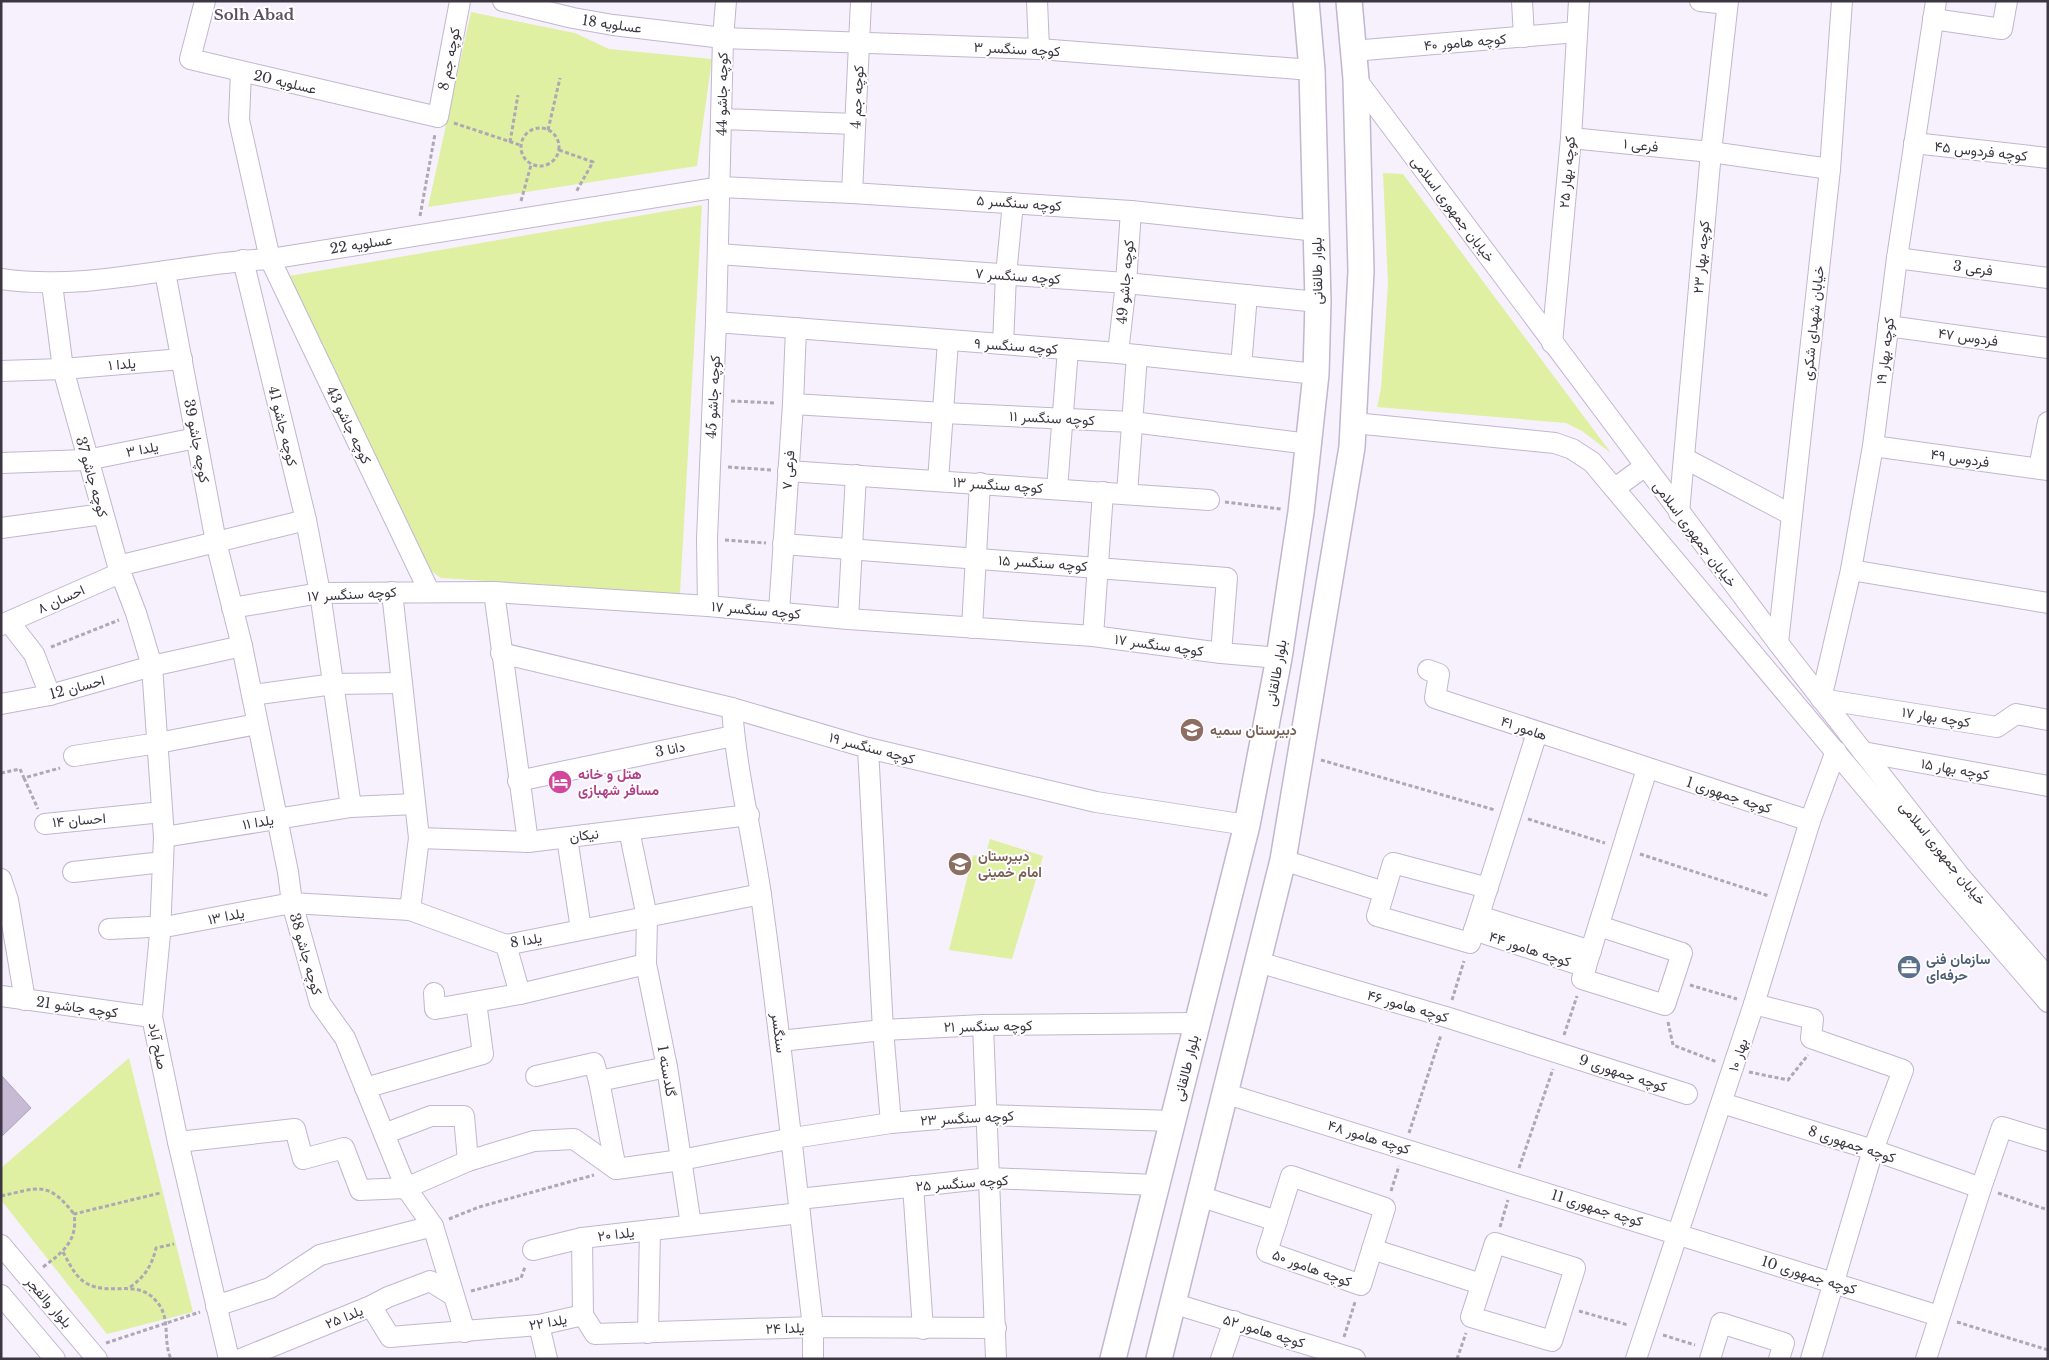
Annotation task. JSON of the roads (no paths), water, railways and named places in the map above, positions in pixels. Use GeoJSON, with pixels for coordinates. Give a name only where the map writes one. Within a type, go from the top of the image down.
{"type":"FeatureCollection","features":[{"type":"Feature","properties":{"kind":"main road","name":"بلوار طالقانی"},"geometry":{"type":"LineString","coordinates":[[1113,1359],[1155,1185],[1173,1121],[1247,826],[1279,658],[1301,512],[1310,444],[1316,374],[1318,302],[1312,70],[1306,1]]}},
{"type":"Feature","properties":{"kind":"main road"},"geometry":{"type":"LineString","coordinates":[[1159,1359],[1283,860],[1353,435],[1362,271],[1356,79],[1348,1]]}},
{"type":"Feature","properties":{"kind":"main road"},"geometry":{"type":"LineString","coordinates":[[1310,444],[1353,435]]}},
{"type":"Feature","properties":{"kind":"street","name":"عسلویه 20"},"geometry":{"type":"LineString","coordinates":[[205,1],[190,60],[438,117]]}},
{"type":"Feature","properties":{"kind":"street","name":"کوچه جم 8"},"geometry":{"type":"LineString","coordinates":[[438,117],[460,1]]}},
{"type":"Feature","properties":{"kind":"street","name":"عسلویه 18"},"geometry":{"type":"LineString","coordinates":[[503,1],[575,10],[613,25],[723,38]]}},
{"type":"Feature","properties":{"kind":"street","name":"کوچه جاشو 44"},"geometry":{"type":"LineString","coordinates":[[720,188],[723,38],[726,1]]}},
{"type":"Feature","properties":{"kind":"street","name":"کوچه جم 4"},"geometry":{"type":"LineString","coordinates":[[852,193],[861,1]]}},
{"type":"Feature","properties":{"kind":"street"},"geometry":{"type":"LineString","coordinates":[[1037,1],[1039,49]]}},
{"type":"Feature","properties":{"kind":"street"},"geometry":{"type":"LineString","coordinates":[[1522,1],[1524,36]]}},
{"type":"Feature","properties":{"kind":"street","name":"کوچه بهار ۲۵"},"geometry":{"type":"LineString","coordinates":[[1552,343],[1580,1]]}},
{"type":"Feature","properties":{"kind":"street"},"geometry":{"type":"LineString","coordinates":[[1700,1],[1727,3]]}},
{"type":"Feature","properties":{"kind":"street","name":"خیابان شهدای شکری"},"geometry":{"type":"LineString","coordinates":[[1778,644],[1830,169],[1842,1]]}},
{"type":"Feature","properties":{"kind":"street"},"geometry":{"type":"LineString","coordinates":[[1934,10],[2002,29],[2007,1]]}},
{"type":"Feature","properties":{"kind":"street","name":"کوچه بهار ۲۳"},"geometry":{"type":"LineString","coordinates":[[1679,513],[1711,152],[1727,3]]}},
{"type":"Feature","properties":{"kind":"street","name":"کوچه بهار ۱۹"},"geometry":{"type":"LineString","coordinates":[[1821,699],[1851,570],[1873,446],[1897,258],[1934,10]]}},
{"type":"Feature","properties":{"kind":"street","name":"کوچه هامور ۴۰"},"geometry":{"type":"LineString","coordinates":[[1353,52],[1577,32]]}},
{"type":"Feature","properties":{"kind":"street","name":"کوچه سنگسر ۳"},"geometry":{"type":"LineString","coordinates":[[723,38],[1039,49],[1312,70]]}},
{"type":"Feature","properties":{"kind":"street","name":"کوچه جاشو 43"},"geometry":{"type":"LineString","coordinates":[[241,72],[239,120],[270,259],[429,591]]}},
{"type":"Feature","properties":{"kind":"street","name":"خیابان جمهوری اسلامی"},"geometry":{"type":"LineString","coordinates":[[1356,79],[1778,644],[1959,875],[2046,976]]}},
{"type":"Feature","properties":{"kind":"street"},"geometry":{"type":"LineString","coordinates":[[721,120],[855,124]]}},
{"type":"Feature","properties":{"kind":"street","name":"فرعی ۱"},"geometry":{"type":"LineString","coordinates":[[1570,138],[1711,152],[1830,169]]}},
{"type":"Feature","properties":{"kind":"street","name":"کوچه فردوس ۴۵"},"geometry":{"type":"LineString","coordinates":[[1914,143],[2048,158]]}},
{"type":"Feature","properties":{"kind":"street","name":"کوچه سنگسر ۵"},"geometry":{"type":"LineString","coordinates":[[720,188],[1013,202],[1131,211],[1317,231]]}},
{"type":"Feature","properties":{"kind":"street","name":"عسلویه 22"},"geometry":{"type":"LineString","coordinates":[[1,279],[52,284],[166,272],[243,260],[270,259],[720,188]]}},
{"type":"Feature","properties":{"kind":"street","name":"کوچه جاشو 45"},"geometry":{"type":"LineString","coordinates":[[708,606],[707,539],[720,188]]}},
{"type":"Feature","properties":{"kind":"street"},"geometry":{"type":"LineString","coordinates":[[1003,344],[1006,275],[1013,202]]}},
{"type":"Feature","properties":{"kind":"street","name":"کوچه جاشو 49"},"geometry":{"type":"LineString","coordinates":[[1127,494],[1132,422],[1126,283],[1131,211]]}},
{"type":"Feature","properties":{"kind":"street","name":"کوچه سنگسر ۷"},"geometry":{"type":"LineString","coordinates":[[718,254],[1126,283],[1318,302]]}},
{"type":"Feature","properties":{"kind":"street","name":"فرعی 3"},"geometry":{"type":"LineString","coordinates":[[1897,258],[2048,278]]}},
{"type":"Feature","properties":{"kind":"street","name":"کوچه جاشو 41"},"geometry":{"type":"LineString","coordinates":[[243,260],[306,520],[320,593],[351,807]]}},
{"type":"Feature","properties":{"kind":"street","name":"کوچه جاشو 39"},"geometry":{"type":"LineString","coordinates":[[166,272],[216,542],[232,608]]}},
{"type":"Feature","properties":{"kind":"street","name":"کوچه جاشو 37"},"geometry":{"type":"LineString","coordinates":[[52,284],[63,369],[119,570],[136,613],[152,666]]}},
{"type":"Feature","properties":{"kind":"street"},"geometry":{"type":"LineString","coordinates":[[1241,366],[1247,295]]}},
{"type":"Feature","properties":{"kind":"street","name":"کوچه سنگسر ۹"},"geometry":{"type":"LineString","coordinates":[[716,322],[1128,354],[1316,374]]}},
{"type":"Feature","properties":{"kind":"street","name":"فردوس ۴۷"},"geometry":{"type":"LineString","coordinates":[[1888,326],[2048,348]]}},
{"type":"Feature","properties":{"kind":"street","name":"فرعی ۷"},"geometry":{"type":"LineString","coordinates":[[779,612],[793,404],[796,328]]}},
{"type":"Feature","properties":{"kind":"street"},"geometry":{"type":"LineString","coordinates":[[938,481],[948,341]]}},
{"type":"Feature","properties":{"kind":"street"},"geometry":{"type":"LineString","coordinates":[[1057,489],[1068,349]]}},
{"type":"Feature","properties":{"kind":"street","name":"یلدا ۱"},"geometry":{"type":"LineString","coordinates":[[1,371],[63,369],[182,359]]}},
{"type":"Feature","properties":{"kind":"street","name":"کوچه سنگسر ۱۱"},"geometry":{"type":"LineString","coordinates":[[793,404],[1132,422],[1310,444]]}},
{"type":"Feature","properties":{"kind":"street"},"geometry":{"type":"LineString","coordinates":[[2044,469],[2048,422]]}},
{"type":"Feature","properties":{"kind":"street","name":"خیابان جمهوری اسلامی"},"geometry":{"type":"LineString","coordinates":[[1353,435],[1555,443],[1581,454],[1592,462],[1949,888],[2048,1002]]}},
{"type":"Feature","properties":{"kind":"street","name":"یلدا ۳"},"geometry":{"type":"LineString","coordinates":[[1,464],[87,460],[196,438]]}},
{"type":"Feature","properties":{"kind":"street","name":"فردوس ۴۹"},"geometry":{"type":"LineString","coordinates":[[1873,446],[2044,469]]}},
{"type":"Feature","properties":{"kind":"street"},"geometry":{"type":"LineString","coordinates":[[1684,458],[1792,515]]}},
{"type":"Feature","properties":{"kind":"street"},"geometry":{"type":"LineString","coordinates":[[1615,488],[1644,467]]}},
{"type":"Feature","properties":{"kind":"street","name":"کوچه سنگسر ۱۳"},"geometry":{"type":"LineString","coordinates":[[788,471],[1208,500]]}},
{"type":"Feature","properties":{"kind":"street"},"geometry":{"type":"LineString","coordinates":[[848,619],[856,476]]}},
{"type":"Feature","properties":{"kind":"street"},"geometry":{"type":"LineString","coordinates":[[972,628],[980,483]]}},
{"type":"Feature","properties":{"kind":"street"},"geometry":{"type":"LineString","coordinates":[[1093,636],[1103,492]]}},
{"type":"Feature","properties":{"kind":"street"},"geometry":{"type":"LineString","coordinates":[[1,528],[103,514]]}},
{"type":"Feature","properties":{"kind":"street","name":"احسان ۸"},"geometry":{"type":"LineString","coordinates":[[5,624],[119,570],[216,542],[306,520]]}},
{"type":"Feature","properties":{"kind":"street","name":"کوچه سنگسر ۱۵"},"geometry":{"type":"LineString","coordinates":[[784,544],[976,557],[1227,578],[1221,653]]}},
{"type":"Feature","properties":{"kind":"street"},"geometry":{"type":"LineString","coordinates":[[1851,570],[2048,603]]}},
{"type":"Feature","properties":{"kind":"street"},"geometry":{"type":"LineString","coordinates":[[392,592],[419,838],[410,910]]}},
{"type":"Feature","properties":{"kind":"street"},"geometry":{"type":"LineString","coordinates":[[494,592],[518,781],[528,842]]}},
{"type":"Feature","properties":{"kind":"street","name":"کوچه سنگسر ۱۷"},"geometry":{"type":"LineString","coordinates":[[232,608],[320,593],[494,592],[708,606],[848,619],[1093,636],[1221,653],[1279,658]]}},
{"type":"Feature","properties":{"kind":"street","name":"کوچه جاشو 38"},"geometry":{"type":"LineString","coordinates":[[232,608],[258,724],[292,903],[320,1003],[345,1038],[406,1188],[433,1226],[465,1332]]}},
{"type":"Feature","properties":{"kind":"street"},"geometry":{"type":"LineString","coordinates":[[5,624],[34,654],[50,695]]}},
{"type":"Feature","properties":{"kind":"street","name":"احسان 12"},"geometry":{"type":"LineString","coordinates":[[1,704],[50,695],[152,666],[242,646]]}},
{"type":"Feature","properties":{"kind":"street","name":"کوچه سنگسر ۱۹"},"geometry":{"type":"LineString","coordinates":[[501,653],[732,708],[868,748],[1096,802],[1247,826]]}},
{"type":"Feature","properties":{"kind":"street","name":"صلح آباد"},"geometry":{"type":"LineString","coordinates":[[152,666],[164,837],[160,927],[152,1017],[178,1142],[229,1359]]}},
{"type":"Feature","properties":{"kind":"street","name":"هامور ۴۱"},"geometry":{"type":"LineString","coordinates":[[1428,670],[1439,674],[1435,698],[1647,768]]}},
{"type":"Feature","properties":{"kind":"street"},"geometry":{"type":"LineString","coordinates":[[252,696],[334,684],[402,683]]}},
{"type":"Feature","properties":{"kind":"street","name":"کوچه بهار ۱۷"},"geometry":{"type":"LineString","coordinates":[[1821,699],[1997,727],[2016,714],[2048,720]]}},
{"type":"Feature","properties":{"kind":"street","name":"سنگسر"},"geometry":{"type":"LineString","coordinates":[[732,708],[733,736],[749,815],[761,894],[793,1138],[813,1328],[813,1359]]}},
{"type":"Feature","properties":{"kind":"street"},"geometry":{"type":"LineString","coordinates":[[74,756],[158,743],[258,724]]}},
{"type":"Feature","properties":{"kind":"street"},"geometry":{"type":"LineString","coordinates":[[1474,930],[1537,733]]}},
{"type":"Feature","properties":{"kind":"street","name":"دانا 3"},"geometry":{"type":"LineString","coordinates":[[518,781],[733,736]]}},
{"type":"Feature","properties":{"kind":"street"},"geometry":{"type":"LineString","coordinates":[[868,748],[883,1030],[891,1123]]}},
{"type":"Feature","properties":{"kind":"street","name":"بهار ۱۰"},"geometry":{"type":"LineString","coordinates":[[1636,1359],[1733,1069],[1787,902],[1810,821],[1836,751]]}},
{"type":"Feature","properties":{"kind":"street","name":"کوچه بهار ۱۵"},"geometry":{"type":"LineString","coordinates":[[1863,752],[2048,786]]}},
{"type":"Feature","properties":{"kind":"street"},"geometry":{"type":"LineString","coordinates":[[1587,965],[1647,768]]}},
{"type":"Feature","properties":{"kind":"street","name":"کوچه جمهوری 1"},"geometry":{"type":"LineString","coordinates":[[1647,768],[1810,821]]}},
{"type":"Feature","properties":{"kind":"street","name":"یلدا ۱۱"},"geometry":{"type":"LineString","coordinates":[[164,837],[351,807],[415,804]]}},
{"type":"Feature","properties":{"kind":"street","name":"احسان ۱۴"},"geometry":{"type":"LineString","coordinates":[[45,824],[162,812]]}},
{"type":"Feature","properties":{"kind":"street","name":"نیکان"},"geometry":{"type":"LineString","coordinates":[[419,838],[528,842],[749,815]]}},
{"type":"Feature","properties":{"kind":"street","name":"گلدسته 1"},"geometry":{"type":"LineString","coordinates":[[629,830],[647,917],[646,964],[667,1067],[692,1225]]}},
{"type":"Feature","properties":{"kind":"street"},"geometry":{"type":"LineString","coordinates":[[567,838],[581,929]]}},
{"type":"Feature","properties":{"kind":"street"},"geometry":{"type":"LineString","coordinates":[[1283,860],[1384,892],[1393,863],[1488,888]]}},
{"type":"Feature","properties":{"kind":"street"},"geometry":{"type":"LineString","coordinates":[[73,872],[163,862]]}},
{"type":"Feature","properties":{"kind":"street"},"geometry":{"type":"LineString","coordinates":[[1,879],[8,900],[25,1000]]}},
{"type":"Feature","properties":{"kind":"street","name":"کوچه هامور ۴۴"},"geometry":{"type":"LineString","coordinates":[[1384,892],[1377,916],[1474,930],[1537,942],[1665,1005],[1682,953],[1599,926]]}},
{"type":"Feature","properties":{"kind":"street","name":"یلدا 8"},"geometry":{"type":"LineString","coordinates":[[292,903],[410,910],[506,945],[761,894]]}},
{"type":"Feature","properties":{"kind":"street","name":"یلدا ۱۳"},"geometry":{"type":"LineString","coordinates":[[109,929],[160,927],[191,923],[292,903]]}},
{"type":"Feature","properties":{"kind":"street"},"geometry":{"type":"LineString","coordinates":[[506,945],[520,994]]}},
{"type":"Feature","properties":{"kind":"street"},"geometry":{"type":"LineString","coordinates":[[2046,976],[2048,954]]}},
{"type":"Feature","properties":{"kind":"street","name":"کوچه هامور ۴۶"},"geometry":{"type":"LineString","coordinates":[[1258,962],[1559,1052]]}},
{"type":"Feature","properties":{"kind":"street"},"geometry":{"type":"LineString","coordinates":[[434,993],[435,1009],[520,994],[646,964]]}},
{"type":"Feature","properties":{"kind":"street","name":"کوچه جاشو 21"},"geometry":{"type":"LineString","coordinates":[[1,996],[152,1017]]}},
{"type":"Feature","properties":{"kind":"street"},"geometry":{"type":"LineString","coordinates":[[365,1088],[483,1054],[476,1002]]}},
{"type":"Feature","properties":{"kind":"street"},"geometry":{"type":"LineString","coordinates":[[1754,1004],[1813,1019],[1811,1038],[1903,1070],[1873,1150],[1811,1359]]}},
{"type":"Feature","properties":{"kind":"street","name":"کوچه سنگسر ۲۱"},"geometry":{"type":"LineString","coordinates":[[780,1040],[883,1030],[983,1025],[1197,1024]]}},
{"type":"Feature","properties":{"kind":"street"},"geometry":{"type":"LineString","coordinates":[[983,1025],[996,1359]]}},
{"type":"Feature","properties":{"kind":"street","name":"کوچه جمهوری 9"},"geometry":{"type":"LineString","coordinates":[[1559,1052],[1687,1094]]}},
{"type":"Feature","properties":{"kind":"street"},"geometry":{"type":"LineString","coordinates":[[536,1076],[594,1063],[616,1169]]}},
{"type":"Feature","properties":{"kind":"street"},"geometry":{"type":"LineString","coordinates":[[599,1081],[667,1067]]}},
{"type":"Feature","properties":{"kind":"street","name":"کوچه هامور ۴۸"},"geometry":{"type":"LineString","coordinates":[[1224,1093],[1514,1182]]}},
{"type":"Feature","properties":{"kind":"street","name":"کوچه جمهوری 8"},"geometry":{"type":"LineString","coordinates":[[1722,1103],[1873,1150],[1981,1188]]}},
{"type":"Feature","properties":{"kind":"street","name":"کوچه سنگسر ۲۳"},"geometry":{"type":"LineString","coordinates":[[616,1169],[681,1160],[793,1138],[891,1123],[986,1114],[1173,1121]]}},
{"type":"Feature","properties":{"kind":"street"},"geometry":{"type":"LineString","coordinates":[[384,1134],[431,1116],[464,1116],[468,1161]]}},
{"type":"Feature","properties":{"kind":"street"},"geometry":{"type":"LineString","coordinates":[[1926,1359],[2002,1127],[2048,1141]]}},
{"type":"Feature","properties":{"kind":"street"},"geometry":{"type":"LineString","coordinates":[[178,1142],[295,1129],[303,1159],[344,1148],[360,1190],[406,1188],[468,1161],[534,1140],[574,1139],[616,1169]]}},
{"type":"Feature","properties":{"kind":"street","name":"کوچه هامور ۵۰"},"geometry":{"type":"LineString","coordinates":[[1291,1176],[1385,1208],[1361,1285],[1267,1252],[1277,1221],[1291,1176]]}},
{"type":"Feature","properties":{"kind":"street","name":"کوچه سنگسر ۲۵"},"geometry":{"type":"LineString","coordinates":[[799,1206],[913,1186],[990,1178],[1155,1185]]}},
{"type":"Feature","properties":{"kind":"street","name":"کوچه جمهوری 11"},"geometry":{"type":"LineString","coordinates":[[1514,1182],[1679,1234]]}},
{"type":"Feature","properties":{"kind":"street"},"geometry":{"type":"LineString","coordinates":[[913,1186],[923,1329]]}},
{"type":"Feature","properties":{"kind":"street"},"geometry":{"type":"LineString","coordinates":[[1199,1196],[1277,1221]]}},
{"type":"Feature","properties":{"kind":"street","name":"یلدا ۲۰"},"geometry":{"type":"LineString","coordinates":[[532,1250],[582,1238],[692,1225],[799,1206]]}},
{"type":"Feature","properties":{"kind":"street"},"geometry":{"type":"LineString","coordinates":[[216,1306],[270,1288],[320,1255],[433,1226]]}},
{"type":"Feature","properties":{"kind":"street"},"geometry":{"type":"LineString","coordinates":[[648,1332],[650,1230]]}},
{"type":"Feature","properties":{"kind":"street","name":"کوچه جمهوری 10"},"geometry":{"type":"LineString","coordinates":[[1679,1234],[1939,1316]]}},
{"type":"Feature","properties":{"kind":"street","name":"یلدا ۲۲"},"geometry":{"type":"LineString","coordinates":[[465,1332],[539,1326],[583,1315],[582,1238]]}},
{"type":"Feature","properties":{"kind":"street"},"geometry":{"type":"LineString","coordinates":[[1495,1243],[1575,1268],[1552,1342],[1471,1317],[1481,1284],[1495,1243]]}},
{"type":"Feature","properties":{"kind":"street","name":"بلوار والفجر"},"geometry":{"type":"LineString","coordinates":[[1,1245],[93,1354]]}},
{"type":"Feature","properties":{"kind":"street"},"geometry":{"type":"LineString","coordinates":[[1372,1249],[1481,1284]]}},
{"type":"Feature","properties":{"kind":"street"},"geometry":{"type":"LineString","coordinates":[[371,1306],[388,1297],[430,1281],[454,1296]]}},
{"type":"Feature","properties":{"kind":"street"},"geometry":{"type":"LineString","coordinates":[[1,1295],[55,1359]]}},
{"type":"Feature","properties":{"kind":"street","name":"کوچه هامور ۵۲"},"geometry":{"type":"LineString","coordinates":[[1172,1302],[1347,1356]]}},
{"type":"Feature","properties":{"kind":"street","name":"یلدا ۲۵"},"geometry":{"type":"LineString","coordinates":[[241,1359],[371,1306],[390,1337],[465,1332]]}},
{"type":"Feature","properties":{"kind":"street","name":"یلدا ۲۴"},"geometry":{"type":"LineString","coordinates":[[583,1315],[595,1334],[813,1328],[996,1328]]}},
{"type":"Feature","properties":{"kind":"street"},"geometry":{"type":"LineString","coordinates":[[1221,1359],[1234,1321]]}},
{"type":"Feature","properties":{"kind":"street"},"geometry":{"type":"LineString","coordinates":[[1711,1354],[1721,1324],[1784,1343],[1779,1359]]}},
{"type":"Feature","properties":{"kind":"street"},"geometry":{"type":"LineString","coordinates":[[539,1326],[547,1359]]}},
{"type":"Feature","properties":{"kind":"place","name":"دبیرستان سمیه"},"geometry":{"type":"Point","coordinates":[1192,730]}},
{"type":"Feature","properties":{"kind":"place","name":"هتل و خانه مسافر شهبازی"},"geometry":{"type":"Point","coordinates":[560,782]}},
{"type":"Feature","properties":{"kind":"place","name":"دبیرستان امام خمینی"},"geometry":{"type":"Point","coordinates":[960,864]}},
{"type":"Feature","properties":{"kind":"place","name":"سازمان فنی حرفه‌ای"},"geometry":{"type":"Point","coordinates":[1909,967]}},
{"type":"Feature","properties":{"kind":"district","name":"Solh Abad"},"geometry":{"type":"Point","coordinates":[254,14]}}]}
